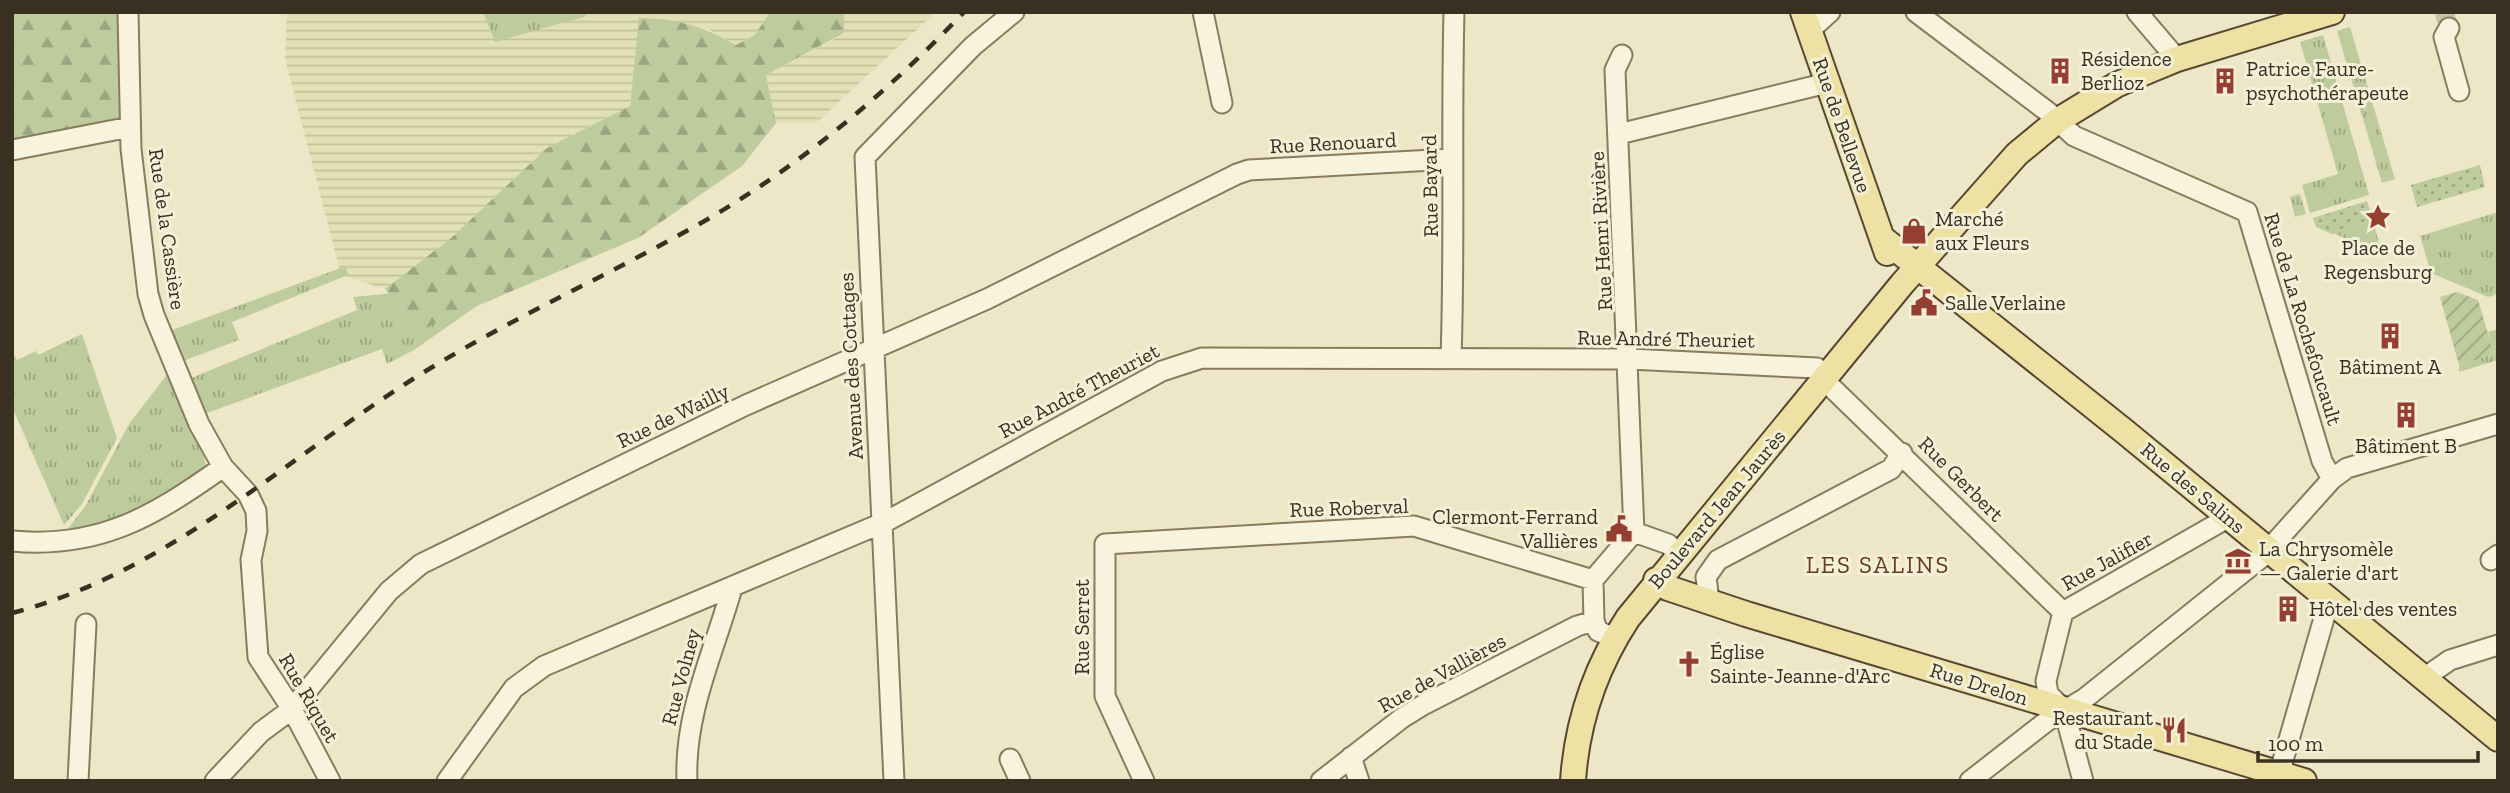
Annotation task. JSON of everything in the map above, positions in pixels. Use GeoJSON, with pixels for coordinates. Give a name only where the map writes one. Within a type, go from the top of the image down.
{"type":"FeatureCollection","features":[{"type":"Feature","properties":{"kind":"main road","name":"Boulevard Jean Jaurès"},"geometry":{"type":"LineString","coordinates":[[1573,781],[1583,711],[1614,638],[1678,553],[2003,168],[2057,121],[2116,85],[2177,59],[2332,12]]}},
{"type":"Feature","properties":{"kind":"main road","name":"Rue de Bellevue"},"geometry":{"type":"LineString","coordinates":[[1806,22],[1893,272],[1891,299]]}},
{"type":"Feature","properties":{"kind":"main road"},"geometry":{"type":"LineString","coordinates":[[1882,239],[1918,268]]}},
{"type":"Feature","properties":{"kind":"main road","name":"Rue des Salins"},"geometry":{"type":"LineString","coordinates":[[1918,268],[2229,517],[2498,739]]}},
{"type":"Feature","properties":{"kind":"main road","name":"Rue Drelon"},"geometry":{"type":"LineString","coordinates":[[1656,580],[1668,588],[1709,601],[2278,777],[2304,781]]}},
{"type":"Feature","properties":{"kind":"street","name":"Rue de la Cassière"},"geometry":{"type":"LineString","coordinates":[[128,12],[130,127],[148,294],[199,424],[223,467],[248,494],[256,511]]}},
{"type":"Feature","properties":{"kind":"street","name":"Avenue des Cottages"},"geometry":{"type":"LineString","coordinates":[[894,781],[865,157],[973,47],[1014,12]]}},
{"type":"Feature","properties":{"kind":"street"},"geometry":{"type":"LineString","coordinates":[[1203,12],[1222,103]]}},
{"type":"Feature","properties":{"kind":"street","name":"Rue Bayard"},"geometry":{"type":"LineString","coordinates":[[1451,358],[1455,181],[1452,159],[1454,12]]}},
{"type":"Feature","properties":{"kind":"street"},"geometry":{"type":"LineString","coordinates":[[1806,22],[1830,12]]}},
{"type":"Feature","properties":{"kind":"street","name":"Rue de La Rochefoucault"},"geometry":{"type":"LineString","coordinates":[[1916,12],[2083,142],[2247,212],[2322,461],[2332,479]]}},
{"type":"Feature","properties":{"kind":"street"},"geometry":{"type":"LineString","coordinates":[[2137,12],[2177,59]]}},
{"type":"Feature","properties":{"kind":"street"},"geometry":{"type":"LineString","coordinates":[[2449,28],[2444,37],[2459,90]]}},
{"type":"Feature","properties":{"kind":"street","name":"Rue Henri Rivière"},"geometry":{"type":"LineString","coordinates":[[1622,55],[1615,70],[1629,359],[1634,532]]}},
{"type":"Feature","properties":{"kind":"street"},"geometry":{"type":"LineString","coordinates":[[1619,134],[1827,83]]}},
{"type":"Feature","properties":{"kind":"street"},"geometry":{"type":"LineString","coordinates":[[12,150],[130,127]]}},
{"type":"Feature","properties":{"kind":"street","name":"Rue Renouard"},"geometry":{"type":"LineString","coordinates":[[1218,181],[1249,170],[1452,159]]}},
{"type":"Feature","properties":{"kind":"street","name":"Rue de Wailly"},"geometry":{"type":"LineString","coordinates":[[215,781],[261,732],[292,709],[389,592],[421,564],[746,405],[987,299],[1218,181]]}},
{"type":"Feature","properties":{"kind":"street","name":"Rue André Theuriet"},"geometry":{"type":"LineString","coordinates":[[447,781],[522,681],[544,666],[881,524],[1163,371],[1186,362],[1213,358],[1629,359],[1806,366],[1817,368],[1825,381]]}},
{"type":"Feature","properties":{"kind":"street","name":"Rue Gerbert"},"geometry":{"type":"LineString","coordinates":[[1825,381],[2063,612]]}},
{"type":"Feature","properties":{"kind":"street"},"geometry":{"type":"LineString","coordinates":[[1970,781],[2064,710],[2084,699],[2268,551],[2332,479],[2347,468],[2498,424]]}},
{"type":"Feature","properties":{"kind":"street"},"geometry":{"type":"LineString","coordinates":[[1709,601],[1706,577],[1718,560],[1891,469],[1902,453]]}},
{"type":"Feature","properties":{"kind":"street"},"geometry":{"type":"LineString","coordinates":[[12,541],[56,544],[99,536],[159,510],[223,467]]}},
{"type":"Feature","properties":{"kind":"street","name":"Rue Riquet"},"geometry":{"type":"LineString","coordinates":[[256,511],[257,531],[251,560],[258,657],[292,709],[330,781]]}},
{"type":"Feature","properties":{"kind":"street","name":"Rue Jalifier"},"geometry":{"type":"LineString","coordinates":[[2083,781],[2064,710],[2048,694],[2046,681],[2063,612],[2229,517]]}},
{"type":"Feature","properties":{"kind":"street","name":"Rue Roberval"},"geometry":{"type":"LineString","coordinates":[[1183,538],[1414,526],[1593,580]]}},
{"type":"Feature","properties":{"kind":"street"},"geometry":{"type":"LineString","coordinates":[[1614,638],[1598,631],[1594,621],[1593,580],[1634,532],[1668,544],[1678,553]]}},
{"type":"Feature","properties":{"kind":"street","name":"Rue Serret"},"geometry":{"type":"LineString","coordinates":[[1144,781],[1105,695],[1105,544],[1183,538]]}},
{"type":"Feature","properties":{"kind":"street","name":"Rue Volney"},"geometry":{"type":"LineString","coordinates":[[687,781],[685,751],[707,659],[732,588]]}},
{"type":"Feature","properties":{"kind":"street"},"geometry":{"type":"LineString","coordinates":[[2278,777],[2329,601]]}},
{"type":"Feature","properties":{"kind":"street","name":"Rue de Vallières"},"geometry":{"type":"LineString","coordinates":[[1321,781],[1423,705],[1577,626],[1594,621]]}},
{"type":"Feature","properties":{"kind":"street"},"geometry":{"type":"LineString","coordinates":[[78,781],[86,625]]}},
{"type":"Feature","properties":{"kind":"street"},"geometry":{"type":"LineString","coordinates":[[2424,678],[2450,660],[2498,645]]}},
{"type":"Feature","properties":{"kind":"street"},"geometry":{"type":"LineString","coordinates":[[1351,757],[1359,781]]}},
{"type":"Feature","properties":{"kind":"street"},"geometry":{"type":"LineString","coordinates":[[1010,759],[1020,781]]}},
{"type":"Feature","properties":{"kind":"green space"},"geometry":{"type":"Polygon","coordinates":[[[12,12],[130,12],[130,127],[12,150],[12,12]]]}},
{"type":"Feature","properties":{"kind":"green space"},"geometry":{"type":"Polygon","coordinates":[[[287,12],[770,12],[755,35],[736,45],[708,29],[640,18],[630,106],[547,148],[451,238],[385,289],[341,275],[285,59],[287,12]]]}},
{"type":"Feature","properties":{"kind":"green space"},"geometry":{"type":"Polygon","coordinates":[[[483,12],[585,12],[587,16],[495,42],[483,12]]]}},
{"type":"Feature","properties":{"kind":"green space"},"geometry":{"type":"Polygon","coordinates":[[[770,12],[844,12],[844,33],[766,75],[776,123],[742,166],[638,238],[420,330],[385,289],[451,238],[547,148],[630,106],[639,18],[690,25],[736,45],[755,35],[770,12]]]}},
{"type":"Feature","properties":{"kind":"green space"},"geometry":{"type":"Polygon","coordinates":[[[844,12],[936,12],[816,123],[776,123],[766,75],[844,34],[844,12]]]}},
{"type":"Feature","properties":{"kind":"green space"},"geometry":{"type":"Polygon","coordinates":[[[2350,27],[2395,179],[2382,183],[2337,31],[2350,27]]]}},
{"type":"Feature","properties":{"kind":"green space"},"geometry":{"type":"Polygon","coordinates":[[[2323,35],[2369,195],[2310,213],[2302,185],[2338,174],[2300,42],[2323,35]]]}},
{"type":"Feature","properties":{"kind":"green space"},"geometry":{"type":"Polygon","coordinates":[[[2480,165],[2485,187],[2417,207],[2411,185],[2480,165]]]}},
{"type":"Feature","properties":{"kind":"green space"},"geometry":{"type":"Polygon","coordinates":[[[2300,194],[2306,214],[2295,217],[2290,197],[2300,194]]]}},
{"type":"Feature","properties":{"kind":"green space"},"geometry":{"type":"Polygon","coordinates":[[[2367,201],[2373,221],[2332,234],[2316,227],[2313,218],[2367,201]]]}},
{"type":"Feature","properties":{"kind":"green space"},"geometry":{"type":"Polygon","coordinates":[[[2498,212],[2498,294],[2488,297],[2431,273],[2420,236],[2498,212]]]}},
{"type":"Feature","properties":{"kind":"green space"},"geometry":{"type":"Polygon","coordinates":[[[2373,221],[2382,254],[2333,233],[2373,221]]]}},
{"type":"Feature","properties":{"kind":"green space"},"geometry":{"type":"Polygon","coordinates":[[[346,266],[348,275],[232,322],[239,340],[178,363],[167,332],[346,266]]]}},
{"type":"Feature","properties":{"kind":"green space"},"geometry":{"type":"Polygon","coordinates":[[[511,282],[414,350],[387,364],[382,349],[199,416],[184,381],[357,310],[353,297],[511,282]]]}},
{"type":"Feature","properties":{"kind":"green space"},"geometry":{"type":"Polygon","coordinates":[[[2457,292],[2478,300],[2494,354],[2459,365],[2440,297],[2457,292]]]}},
{"type":"Feature","properties":{"kind":"green space"},"geometry":{"type":"Polygon","coordinates":[[[2498,329],[2498,360],[2459,372],[2459,365],[2494,354],[2488,332],[2498,329]]]}},
{"type":"Feature","properties":{"kind":"green space"},"geometry":{"type":"Polygon","coordinates":[[[82,334],[117,438],[82,504],[64,525],[12,407],[12,352],[17,360],[36,351],[38,355],[82,334]]]}},
{"type":"Feature","properties":{"kind":"green space"},"geometry":{"type":"Polygon","coordinates":[[[169,372],[204,456],[206,466],[202,473],[147,510],[61,538],[86,505],[129,424],[169,372]]]}},
{"type":"Feature","properties":{"kind":"tunnel"},"geometry":{"type":"LineString","coordinates":[[2444,12],[2449,28]]}},
{"type":"Feature","properties":{"kind":"railway"},"geometry":{"type":"LineString","coordinates":[[12,613],[68,595],[121,571],[172,543],[221,512],[364,411],[449,357],[743,198],[811,150],[875,98],[964,12]]}},
{"type":"Feature","properties":{"kind":"place","name":"Résidence Berlioz"},"geometry":{"type":"Point","coordinates":[2060,71]}},
{"type":"Feature","properties":{"kind":"place","name":"Patrice Faure- psychothérapeute"},"geometry":{"type":"Point","coordinates":[2225,81]}},
{"type":"Feature","properties":{"kind":"place","name":"Place de Regensburg"},"geometry":{"type":"Point","coordinates":[2378,217]}},
{"type":"Feature","properties":{"kind":"place","name":"Marché aux Fleurs"},"geometry":{"type":"Point","coordinates":[1914,231]}},
{"type":"Feature","properties":{"kind":"place","name":"Salle Verlaine"},"geometry":{"type":"Point","coordinates":[1924,303]}},
{"type":"Feature","properties":{"kind":"place","name":"Bâtiment A"},"geometry":{"type":"Point","coordinates":[2390,336]}},
{"type":"Feature","properties":{"kind":"place","name":"Bâtiment B"},"geometry":{"type":"Point","coordinates":[2406,415]}},
{"type":"Feature","properties":{"kind":"place","name":"Clermont-Ferrand Vallières"},"geometry":{"type":"Point","coordinates":[1619,529]}},
{"type":"Feature","properties":{"kind":"place","name":"La Chrysomèle — Galerie d'art"},"geometry":{"type":"Point","coordinates":[2238,561]}},
{"type":"Feature","properties":{"kind":"place","name":"Hôtel des ventes"},"geometry":{"type":"Point","coordinates":[2288,609]}},
{"type":"Feature","properties":{"kind":"place","name":"Église Sainte-Jeanne-d'Arc"},"geometry":{"type":"Point","coordinates":[1689,664]}},
{"type":"Feature","properties":{"kind":"place","name":"Restaurant du Stade"},"geometry":{"type":"Point","coordinates":[2174,730]}},
{"type":"Feature","properties":{"kind":"district","name":"LES SALINS"},"geometry":{"type":"Point","coordinates":[1878,565]}}]}
